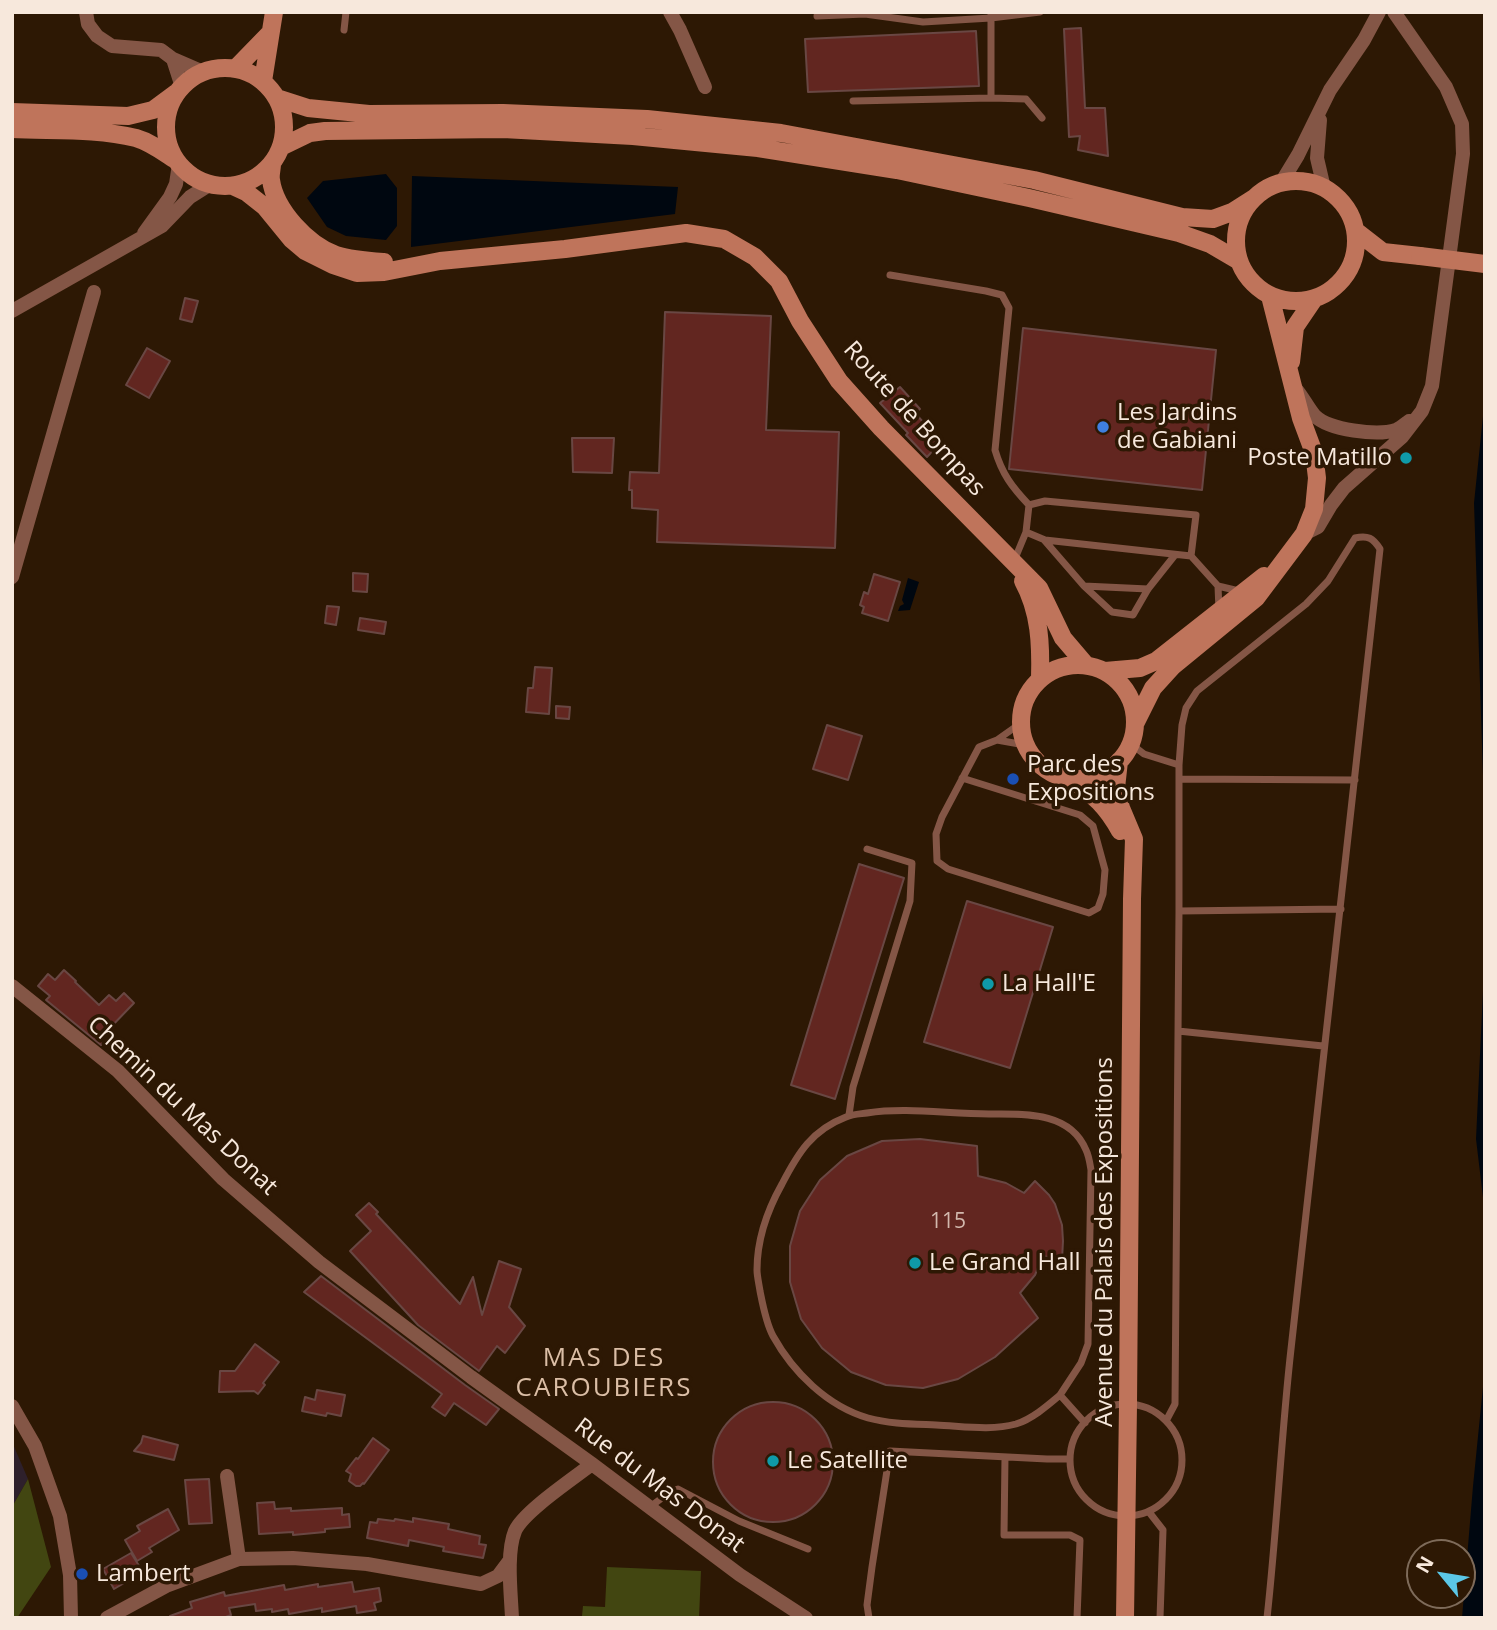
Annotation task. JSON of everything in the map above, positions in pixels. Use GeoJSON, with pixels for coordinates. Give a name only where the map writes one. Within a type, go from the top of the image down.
{"type":"FeatureCollection","features":[{"type":"Feature","properties":{"kind":"main road"},"geometry":{"type":"LineString","coordinates":[[263,81],[274,12]]}},
{"type":"Feature","properties":{"kind":"main road"},"geometry":{"type":"LineString","coordinates":[[235,69],[270,33]]}},
{"type":"Feature","properties":{"kind":"main road"},"geometry":{"type":"LineString","coordinates":[[12,112],[128,116],[153,110],[203,72],[219,68],[235,69],[250,73],[263,81],[277,98],[285,131],[281,147],[272,164],[261,175],[233,186],[209,185],[192,177],[176,162],[138,138],[95,132],[12,129]]}},
{"type":"Feature","properties":{"kind":"main road"},"geometry":{"type":"LineString","coordinates":[[176,162],[168,142],[166,124],[170,107],[180,89]]}},
{"type":"Feature","properties":{"kind":"main road"},"geometry":{"type":"LineString","coordinates":[[277,98],[309,108],[369,114],[503,113],[646,119],[781,133],[1034,180],[1182,217],[1213,219],[1233,212],[1266,189],[1281,183],[1310,183],[1324,188],[1339,199],[1350,214],[1356,231],[1355,253],[1348,273]]}},
{"type":"Feature","properties":{"kind":"main road"},"geometry":{"type":"LineString","coordinates":[[281,147],[310,133],[325,131],[503,129],[634,136],[758,148],[897,170],[1111,217],[1179,233],[1210,244],[1239,261]]}},
{"type":"Feature","properties":{"kind":"main road","name":"Route de Bompas"},"geometry":{"type":"LineString","coordinates":[[272,164],[271,179],[277,199],[294,225],[312,243],[335,255],[359,260],[440,261],[565,249],[687,233],[724,239],[755,257],[779,281],[800,321],[839,381],[881,428],[1039,588],[1063,638],[1086,665]]}},
{"type":"Feature","properties":{"kind":"main road","name":"Route de Bompas"},"geometry":{"type":"LineString","coordinates":[[233,186],[246,192],[265,207],[292,240],[305,251],[333,265],[357,273],[384,272],[440,261]]}},
{"type":"Feature","properties":{"kind":"main road"},"geometry":{"type":"LineString","coordinates":[[1254,198],[1237,228],[1236,244],[1239,261],[1246,275],[1270,296],[1284,301],[1314,299],[1327,293],[1348,273],[1383,252]]}},
{"type":"Feature","properties":{"kind":"main road"},"geometry":{"type":"LineString","coordinates":[[1356,231],[1383,252],[1485,264]]}},
{"type":"Feature","properties":{"kind":"main road"},"geometry":{"type":"LineString","coordinates":[[1135,724],[1133,708],[1118,681],[1105,671],[1086,665],[1069,665],[1054,670],[1040,680],[1029,692],[1021,723],[1025,745],[1033,758],[1044,768],[1072,779],[1089,778],[1105,772],[1119,761],[1131,744],[1135,724],[1153,688],[1173,666],[1256,598],[1304,534],[1314,509],[1317,478],[1314,453],[1301,418],[1270,296]]}},
{"type":"Feature","properties":{"kind":"main road"},"geometry":{"type":"LineString","coordinates":[[1290,378],[1295,327],[1314,299]]}},
{"type":"Feature","properties":{"kind":"main road"},"geometry":{"type":"LineString","coordinates":[[1105,671],[1140,668],[1156,661],[1286,559]]}},
{"type":"Feature","properties":{"kind":"main road","name":"Route de Bompas"},"geometry":{"type":"LineString","coordinates":[[1013,562],[1029,593],[1038,622],[1041,648],[1040,680]]}},
{"type":"Feature","properties":{"kind":"main road","name":"Avenue du Palais des Expositions"},"geometry":{"type":"LineString","coordinates":[[1119,761],[1116,788],[1134,839],[1125,1618]]}},
{"type":"Feature","properties":{"kind":"main road","name":"Avenue du Palais des Expositions"},"geometry":{"type":"LineString","coordinates":[[1072,779],[1093,794],[1110,812],[1125,841],[1133,867]]}},
{"type":"Feature","properties":{"kind":"street"},"geometry":{"type":"LineString","coordinates":[[86,12],[88,24],[97,36],[112,46],[162,50],[173,59],[203,72]]}},
{"type":"Feature","properties":{"kind":"street"},"geometry":{"type":"LineString","coordinates":[[670,12],[705,87]]}},
{"type":"Feature","properties":{"kind":"street"},"geometry":{"type":"LineString","coordinates":[[1281,183],[1330,90],[1364,40],[1379,12]]}},
{"type":"Feature","properties":{"kind":"street"},"geometry":{"type":"LineString","coordinates":[[1304,534],[1318,527],[1344,488],[1402,437],[1422,411],[1432,386],[1463,154],[1462,124],[1446,87],[1394,12]]}},
{"type":"Feature","properties":{"kind":"street"},"geometry":{"type":"LineString","coordinates":[[173,59],[180,89]]}},
{"type":"Feature","properties":{"kind":"street"},"geometry":{"type":"LineString","coordinates":[[1320,111],[1317,159],[1324,188]]}},
{"type":"Feature","properties":{"kind":"street"},"geometry":{"type":"LineString","coordinates":[[139,240],[170,197],[176,184],[176,162]]}},
{"type":"Feature","properties":{"kind":"street"},"geometry":{"type":"LineString","coordinates":[[12,311],[162,226],[190,197],[209,185]]}},
{"type":"Feature","properties":{"kind":"street"},"geometry":{"type":"LineString","coordinates":[[12,578],[94,292]]}},
{"type":"Feature","properties":{"kind":"street"},"geometry":{"type":"LineString","coordinates":[[1290,378],[1316,416],[1327,424],[1377,433],[1398,429],[1422,411]]}},
{"type":"Feature","properties":{"kind":"street","name":"Chemin du Mas Donat"},"geometry":{"type":"LineString","coordinates":[[12,986],[118,1071],[223,1179],[319,1262]]}},
{"type":"Feature","properties":{"kind":"street","name":"Rue du Mas Donat"},"geometry":{"type":"LineString","coordinates":[[319,1262],[740,1575],[806,1618]]}},
{"type":"Feature","properties":{"kind":"street"},"geometry":{"type":"LineString","coordinates":[[12,1406],[35,1446],[60,1516],[71,1576],[71,1618]]}},
{"type":"Feature","properties":{"kind":"street"},"geometry":{"type":"LineString","coordinates":[[512,1618],[510,1560],[514,1533],[522,1519],[592,1464]]}},
{"type":"Feature","properties":{"kind":"street"},"geometry":{"type":"LineString","coordinates":[[227,1476],[239,1559]]}},
{"type":"Feature","properties":{"kind":"street"},"geometry":{"type":"LineString","coordinates":[[107,1618],[166,1586],[239,1559],[293,1558],[367,1564],[481,1584],[498,1576],[510,1560]]}},
{"type":"Feature","properties":{"kind":"lane"},"geometry":{"type":"LineString","coordinates":[[344,30],[346,12]]}},
{"type":"Feature","properties":{"kind":"lane"},"geometry":{"type":"LineString","coordinates":[[817,16],[864,14],[923,22],[1040,12]]}},
{"type":"Feature","properties":{"kind":"lane"},"geometry":{"type":"LineString","coordinates":[[991,15],[991,97]]}},
{"type":"Feature","properties":{"kind":"lane"},"geometry":{"type":"LineString","coordinates":[[853,101],[991,97],[1026,99],[1042,118]]}},
{"type":"Feature","properties":{"kind":"lane"},"geometry":{"type":"LineString","coordinates":[[890,275],[1002,295],[1009,308],[995,450],[1001,470],[1029,505],[1026,532],[1013,562]]}},
{"type":"Feature","properties":{"kind":"lane"},"geometry":{"type":"LineString","coordinates":[[1029,505],[1045,500],[1196,515],[1191,556]]}},
{"type":"Feature","properties":{"kind":"lane"},"geometry":{"type":"LineString","coordinates":[[1026,532],[1045,540],[1191,556],[1218,586],[1243,593]]}},
{"type":"Feature","properties":{"kind":"lane"},"geometry":{"type":"LineString","coordinates":[[1166,1422],[1175,1404],[1179,765],[1182,725],[1186,708],[1197,691],[1306,604],[1328,581],[1354,538],[1365,536],[1374,539],[1380,549],[1284,1407],[1267,1618]]}},
{"type":"Feature","properties":{"kind":"lane"},"geometry":{"type":"LineString","coordinates":[[1045,540],[1083,586],[1112,612],[1133,615],[1148,589],[1175,555]]}},
{"type":"Feature","properties":{"kind":"lane"},"geometry":{"type":"LineString","coordinates":[[1083,586],[1148,589]]}},
{"type":"Feature","properties":{"kind":"lane"},"geometry":{"type":"LineString","coordinates":[[1218,586],[1219,611]]}},
{"type":"Feature","properties":{"kind":"lane"},"geometry":{"type":"LineString","coordinates":[[962,778],[1080,815],[1093,826],[1105,870],[1098,908],[1089,913],[948,869],[937,861],[936,834],[962,778],[979,747],[997,740],[1021,723]]}},
{"type":"Feature","properties":{"kind":"lane"},"geometry":{"type":"LineString","coordinates":[[997,740],[1025,745]]}},
{"type":"Feature","properties":{"kind":"lane"},"geometry":{"type":"LineString","coordinates":[[1131,744],[1144,754],[1179,765]]}},
{"type":"Feature","properties":{"kind":"lane"},"geometry":{"type":"LineString","coordinates":[[1180,779],[1355,780]]}},
{"type":"Feature","properties":{"kind":"lane"},"geometry":{"type":"LineString","coordinates":[[849,1115],[853,1087],[910,901],[912,863],[867,849]]}},
{"type":"Feature","properties":{"kind":"lane"},"geometry":{"type":"LineString","coordinates":[[1179,911],[1341,909]]}},
{"type":"Feature","properties":{"kind":"lane"},"geometry":{"type":"LineString","coordinates":[[1178,1031],[1324,1046]]}},
{"type":"Feature","properties":{"kind":"lane"},"geometry":{"type":"LineString","coordinates":[[887,1110],[1026,1114],[1054,1119],[1072,1129],[1087,1152],[1091,1170],[1088,1344],[1081,1363],[1060,1395],[1016,1424],[990,1427],[903,1423],[867,1418],[838,1405],[810,1384],[772,1335],[762,1305],[757,1270],[767,1215],[797,1155],[815,1134],[849,1115],[887,1110]]}},
{"type":"Feature","properties":{"kind":"lane"},"geometry":{"type":"LineString","coordinates":[[1060,1395],[1085,1423]]}},
{"type":"Feature","properties":{"kind":"lane"},"geometry":{"type":"LineString","coordinates":[[1128,1405],[1149,1410],[1166,1422],[1177,1436],[1182,1453],[1181,1471],[1175,1488],[1164,1502],[1149,1512],[1126,1517],[1097,1509],[1077,1488],[1072,1474],[1070,1459],[1077,1433],[1098,1412],[1112,1406],[1128,1405]]}},
{"type":"Feature","properties":{"kind":"lane"},"geometry":{"type":"LineString","coordinates":[[869,1618],[867,1605],[890,1451],[1070,1459]]}},
{"type":"Feature","properties":{"kind":"lane"},"geometry":{"type":"LineString","coordinates":[[1005,1457],[1004,1535],[1070,1535],[1080,1541],[1077,1618]]}},
{"type":"Feature","properties":{"kind":"lane"},"geometry":{"type":"LineString","coordinates":[[650,1507],[671,1491],[678,1489],[739,1521],[808,1549]]}},
{"type":"Feature","properties":{"kind":"lane"},"geometry":{"type":"LineString","coordinates":[[1149,1512],[1163,1530],[1160,1618]]}},
{"type":"Feature","properties":{"kind":"shaded area"},"geometry":{"type":"Polygon","coordinates":[[[386,174],[397,188],[397,226],[386,240],[346,236],[327,227],[307,198],[323,181],[386,174]]]}},
{"type":"Feature","properties":{"kind":"shaded area"},"geometry":{"type":"Polygon","coordinates":[[[412,176],[678,187],[675,214],[411,247],[412,176]]]}},
{"type":"Feature","properties":{"kind":"shaded area"},"geometry":{"type":"Polygon","coordinates":[[[1485,397],[1485,836],[1474,503],[1485,397]]]}},
{"type":"Feature","properties":{"kind":"shaded area"},"geometry":{"type":"Polygon","coordinates":[[[908,578],[919,582],[910,610],[898,611],[904,604],[902,600],[908,578]]]}},
{"type":"Feature","properties":{"kind":"shaded area"},"geometry":{"type":"Polygon","coordinates":[[[1485,949],[1485,1214],[1476,1139],[1485,949]]]}},
{"type":"Feature","properties":{"kind":"shaded area"},"geometry":{"type":"Polygon","coordinates":[[[1485,1367],[1485,1618],[1462,1618],[1463,1609],[1476,1609],[1476,1539],[1469,1539],[1485,1367]]]}},
{"type":"Feature","properties":{"kind":"shaded area"},"geometry":{"type":"Polygon","coordinates":[[[12,1442],[28,1479],[12,1507],[12,1442]]]}},
{"type":"Feature","properties":{"kind":"green space"},"geometry":{"type":"Polygon","coordinates":[[[28,1479],[51,1567],[17,1618],[12,1618],[12,1507],[28,1479]]]}},
{"type":"Feature","properties":{"kind":"green space"},"geometry":{"type":"Polygon","coordinates":[[[607,1567],[701,1571],[699,1618],[582,1616],[583,1606],[605,1607],[607,1567]]]}},
{"type":"Feature","properties":{"kind":"building"},"geometry":{"type":"Polygon","coordinates":[[[1081,28],[1085,108],[1105,108],[1108,156],[1078,150],[1080,136],[1069,137],[1064,29],[1081,28]]]}},
{"type":"Feature","properties":{"kind":"building"},"geometry":{"type":"Polygon","coordinates":[[[976,31],[979,86],[808,92],[805,39],[976,31]]]}},
{"type":"Feature","properties":{"kind":"building"},"geometry":{"type":"Polygon","coordinates":[[[185,298],[198,301],[192,322],[180,319],[185,298]]]}},
{"type":"Feature","properties":{"kind":"building"},"geometry":{"type":"Polygon","coordinates":[[[665,312],[771,316],[766,430],[839,432],[835,548],[657,542],[658,510],[632,508],[630,472],[659,473],[665,312]]]}},
{"type":"Feature","properties":{"kind":"building"},"geometry":{"type":"Polygon","coordinates":[[[1023,328],[1216,350],[1202,490],[1009,469],[1023,328]]]}},
{"type":"Feature","properties":{"kind":"building"},"geometry":{"type":"Polygon","coordinates":[[[147,348],[170,361],[149,398],[126,385],[147,348]]]}},
{"type":"Feature","properties":{"kind":"building"},"geometry":{"type":"Polygon","coordinates":[[[900,387],[920,409],[915,413],[941,442],[927,457],[880,403],[900,387]]]}},
{"type":"Feature","properties":{"kind":"building"},"geometry":{"type":"Polygon","coordinates":[[[572,438],[614,438],[612,473],[573,472],[572,438]]]}},
{"type":"Feature","properties":{"kind":"building"},"geometry":{"type":"Polygon","coordinates":[[[353,573],[368,574],[367,592],[353,591],[353,573]]]}},
{"type":"Feature","properties":{"kind":"building"},"geometry":{"type":"Polygon","coordinates":[[[874,574],[900,582],[888,621],[862,613],[864,607],[860,605],[864,592],[868,594],[874,574]]]}},
{"type":"Feature","properties":{"kind":"building"},"geometry":{"type":"Polygon","coordinates":[[[327,606],[339,607],[336,625],[325,623],[327,606]]]}},
{"type":"Feature","properties":{"kind":"building"},"geometry":{"type":"Polygon","coordinates":[[[360,618],[386,622],[384,634],[358,630],[360,618]]]}},
{"type":"Feature","properties":{"kind":"building"},"geometry":{"type":"Polygon","coordinates":[[[535,667],[552,668],[549,714],[526,712],[528,688],[533,688],[535,667]]]}},
{"type":"Feature","properties":{"kind":"building"},"geometry":{"type":"Polygon","coordinates":[[[556,706],[570,707],[569,719],[556,718],[556,706]]]}},
{"type":"Feature","properties":{"kind":"building"},"geometry":{"type":"Polygon","coordinates":[[[827,725],[862,736],[848,780],[813,769],[827,725]]]}},
{"type":"Feature","properties":{"kind":"building"},"geometry":{"type":"Polygon","coordinates":[[[859,864],[904,878],[835,1099],[791,1085],[859,864]]]}},
{"type":"Feature","properties":{"kind":"building","name":"La Hall'E"},"geometry":{"type":"Polygon","coordinates":[[[967,901],[1053,927],[1010,1068],[924,1042],[967,901]]]}},
{"type":"Feature","properties":{"kind":"building"},"geometry":{"type":"Polygon","coordinates":[[[64,970],[99,1005],[109,995],[116,1001],[124,993],[134,1003],[107,1031],[110,1034],[101,1045],[46,1000],[50,996],[38,986],[48,974],[55,980],[64,970]]]}},
{"type":"Feature","properties":{"kind":"building","name":"Le Grand Hall"},"geometry":{"type":"Polygon","coordinates":[[[920,1139],[977,1146],[978,1176],[1006,1183],[1024,1193],[1035,1181],[1055,1204],[1062,1225],[1063,1241],[1062,1260],[1043,1256],[1035,1275],[1020,1293],[1038,1318],[995,1357],[958,1379],[923,1388],[886,1385],[851,1372],[822,1348],[801,1319],[790,1282],[790,1246],[800,1211],[820,1180],[847,1156],[882,1141],[920,1139]]]}},
{"type":"Feature","properties":{"kind":"building"},"geometry":{"type":"Polygon","coordinates":[[[369,1203],[378,1212],[376,1214],[460,1304],[473,1277],[482,1315],[499,1261],[521,1269],[509,1307],[525,1326],[505,1353],[497,1346],[479,1371],[418,1325],[350,1251],[371,1231],[356,1215],[369,1203]]]}},
{"type":"Feature","properties":{"kind":"building"},"geometry":{"type":"Polygon","coordinates":[[[321,1276],[499,1409],[486,1425],[454,1403],[445,1416],[432,1407],[442,1394],[304,1292],[321,1276]]]}},
{"type":"Feature","properties":{"kind":"building"},"geometry":{"type":"Polygon","coordinates":[[[255,1344],[279,1362],[263,1383],[265,1385],[258,1394],[254,1391],[219,1392],[220,1371],[235,1371],[255,1344]]]}},
{"type":"Feature","properties":{"kind":"building"},"geometry":{"type":"Polygon","coordinates":[[[317,1390],[345,1395],[341,1416],[302,1411],[305,1397],[315,1400],[317,1390]]]}},
{"type":"Feature","properties":{"kind":"building","name":"Le Satellite"},"geometry":{"type":"Polygon","coordinates":[[[773,1402],[796,1406],[816,1419],[829,1439],[833,1462],[829,1485],[816,1505],[796,1518],[773,1522],[750,1518],[730,1505],[717,1485],[713,1462],[717,1439],[730,1419],[750,1406],[773,1402]]]}},
{"type":"Feature","properties":{"kind":"building"},"geometry":{"type":"Polygon","coordinates":[[[143,1436],[178,1445],[174,1460],[134,1451],[143,1436]]]}},
{"type":"Feature","properties":{"kind":"building"},"geometry":{"type":"Polygon","coordinates":[[[373,1438],[389,1450],[364,1484],[356,1486],[349,1481],[351,1474],[346,1471],[373,1438]]]}},
{"type":"Feature","properties":{"kind":"building"},"geometry":{"type":"Polygon","coordinates":[[[209,1479],[212,1523],[189,1524],[185,1480],[209,1479]]]}},
{"type":"Feature","properties":{"kind":"building"},"geometry":{"type":"Polygon","coordinates":[[[274,1502],[275,1509],[291,1508],[291,1511],[342,1508],[342,1515],[349,1514],[350,1527],[293,1535],[293,1532],[259,1534],[257,1503],[274,1502]]]}},
{"type":"Feature","properties":{"kind":"building"},"geometry":{"type":"Polygon","coordinates":[[[168,1509],[179,1530],[149,1548],[152,1552],[137,1561],[125,1540],[140,1531],[137,1526],[168,1509]]]}},
{"type":"Feature","properties":{"kind":"building"},"geometry":{"type":"Polygon","coordinates":[[[413,1518],[449,1524],[448,1529],[480,1536],[479,1544],[486,1545],[483,1558],[443,1551],[444,1547],[409,1540],[408,1546],[367,1538],[370,1522],[395,1519],[413,1522],[413,1518]]]}},
{"type":"Feature","properties":{"kind":"building"},"geometry":{"type":"Polygon","coordinates":[[[131,1553],[143,1572],[114,1589],[103,1569],[131,1553]]]}},
{"type":"Feature","properties":{"kind":"building"},"geometry":{"type":"Polygon","coordinates":[[[352,1582],[354,1592],[379,1588],[381,1601],[374,1603],[376,1610],[357,1613],[356,1606],[289,1614],[288,1609],[256,1611],[255,1604],[229,1608],[231,1615],[223,1618],[170,1618],[192,1608],[190,1602],[224,1592],[225,1596],[284,1585],[285,1590],[352,1582]]]}},
{"type":"Feature","properties":{"kind":"place","name":"Les Jardins de Gabiani"},"geometry":{"type":"Point","coordinates":[1103,427]}},
{"type":"Feature","properties":{"kind":"place","name":"Poste Matillo"},"geometry":{"type":"Point","coordinates":[1406,458]}},
{"type":"Feature","properties":{"kind":"place","name":"Parc des Expositions"},"geometry":{"type":"Point","coordinates":[1013,779]}},
{"type":"Feature","properties":{"kind":"place","name":"La Hall'E"},"geometry":{"type":"Point","coordinates":[988,984]}},
{"type":"Feature","properties":{"kind":"place","name":"Le Grand Hall"},"geometry":{"type":"Point","coordinates":[915,1263]}},
{"type":"Feature","properties":{"kind":"place","name":"Le Satellite"},"geometry":{"type":"Point","coordinates":[773,1461]}},
{"type":"Feature","properties":{"kind":"place","name":"Lambert"},"geometry":{"type":"Point","coordinates":[82,1574]}},
{"type":"Feature","properties":{"kind":"district","name":"MAS DES CAROUBIERS"},"geometry":{"type":"Point","coordinates":[604,1374]}}]}
